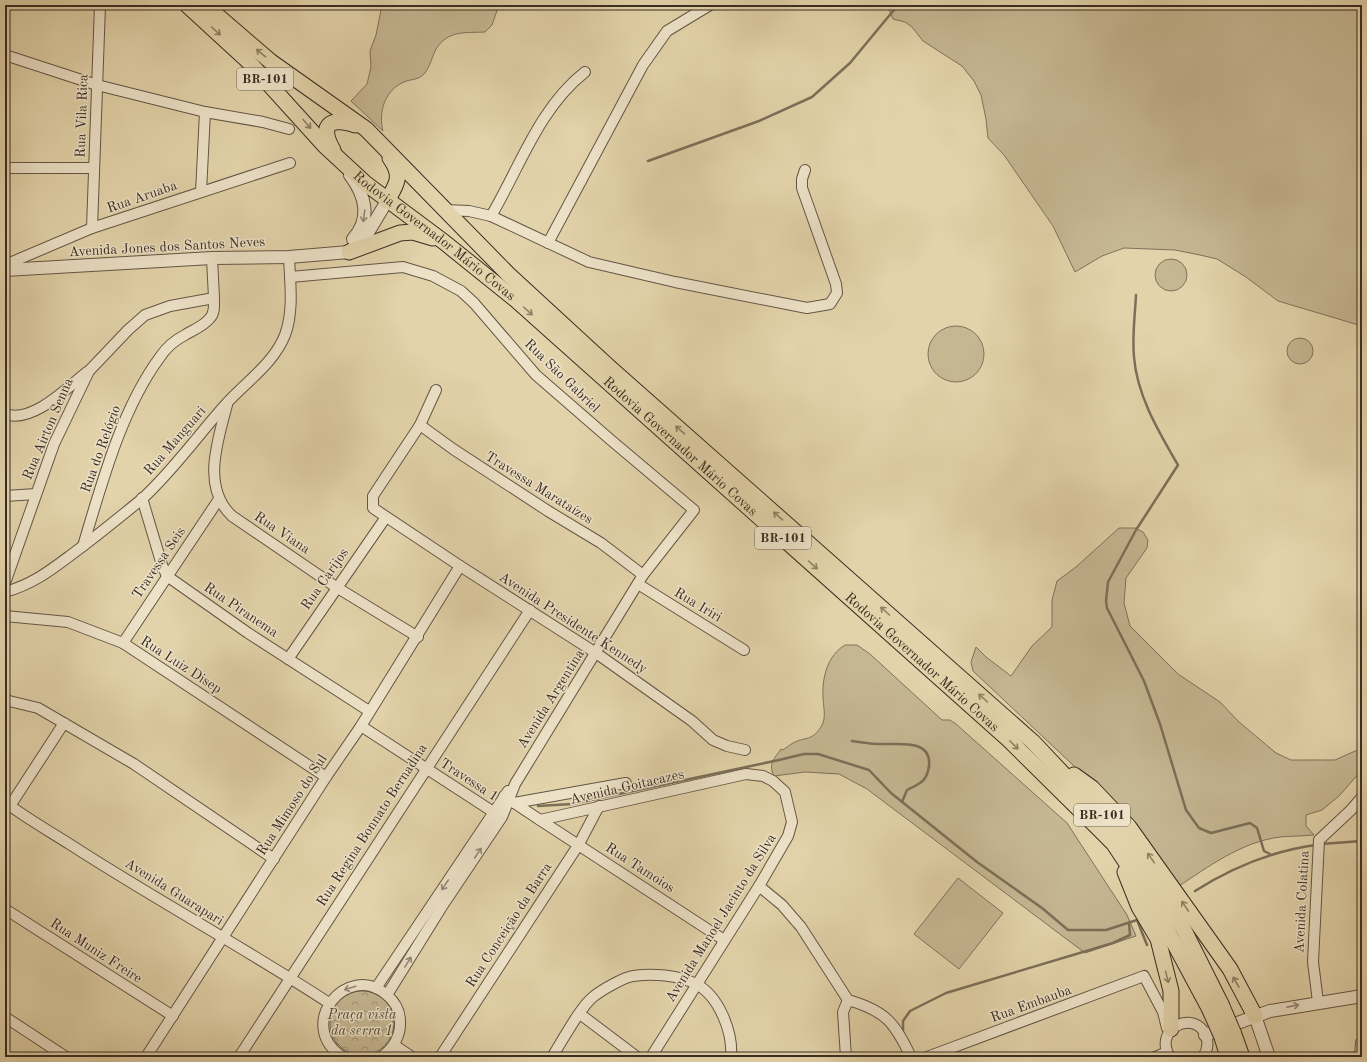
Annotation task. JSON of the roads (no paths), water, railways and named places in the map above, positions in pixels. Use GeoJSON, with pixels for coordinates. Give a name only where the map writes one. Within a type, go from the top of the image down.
{"type":"FeatureCollection","features":[{"type":"Feature","properties":{"kind":"main road","name":"Rodovia Governador Mário Covas"},"geometry":{"type":"LineString","coordinates":[[187,5],[248,61],[337,158],[387,201],[444,242],[516,300],[1009,740],[1114,844],[1157,898]]}},
{"type":"Feature","properties":{"kind":"main road","name":"Rodovia Governador Mário Covas"},"geometry":{"type":"LineString","coordinates":[[205,5],[270,61],[366,129],[508,274],[609,367],[1033,742],[1115,828],[1177,930],[1215,1006],[1227,1035],[1242,1057]]}},
{"type":"Feature","properties":{"kind":"main road"},"geometry":{"type":"LineString","coordinates":[[337,158],[326,136],[328,126],[332,122],[338,121],[366,129]]}},
{"type":"Feature","properties":{"kind":"main road"},"geometry":{"type":"LineString","coordinates":[[383,145],[395,166],[398,176],[398,181],[387,201]]}},
{"type":"Feature","properties":{"kind":"main road"},"geometry":{"type":"LineString","coordinates":[[349,252],[400,233],[413,232],[444,242]]}},
{"type":"Feature","properties":{"kind":"main road"},"geometry":{"type":"LineString","coordinates":[[1157,898],[1177,930],[1230,969],[1255,1016]]}},
{"type":"Feature","properties":{"kind":"main road"},"geometry":{"type":"LineString","coordinates":[[1170,1031],[1171,991],[1177,930]]}},
{"type":"Feature","properties":{"kind":"main road","name":"Rodovia Governador Mário Covas"},"geometry":{"type":"LineString","coordinates":[[1227,1035],[1228,1057]]}},
{"type":"Feature","properties":{"kind":"street","name":"Rua Vila Rica"},"geometry":{"type":"LineString","coordinates":[[92,228],[100,5]]}},
{"type":"Feature","properties":{"kind":"street"},"geometry":{"type":"LineString","coordinates":[[548,243],[643,65],[667,31],[710,5]]}},
{"type":"Feature","properties":{"kind":"street"},"geometry":{"type":"LineString","coordinates":[[5,55],[98,84],[205,112],[263,122],[288,129]]}},
{"type":"Feature","properties":{"kind":"street"},"geometry":{"type":"LineString","coordinates":[[491,216],[534,135],[555,101],[572,82],[585,72]]}},
{"type":"Feature","properties":{"kind":"street"},"geometry":{"type":"LineString","coordinates":[[201,192],[205,112]]}},
{"type":"Feature","properties":{"kind":"street","name":"Avenida Jones dos Santos Neves"},"geometry":{"type":"LineString","coordinates":[[331,254],[346,246],[358,233],[362,227],[365,212],[361,192],[337,158]]}},
{"type":"Feature","properties":{"kind":"street","name":"Rua Aruaba"},"geometry":{"type":"LineString","coordinates":[[5,265],[92,228],[290,163]]}},
{"type":"Feature","properties":{"kind":"street"},"geometry":{"type":"LineString","coordinates":[[5,168],[94,168]]}},
{"type":"Feature","properties":{"kind":"street"},"geometry":{"type":"LineString","coordinates":[[445,210],[469,211],[491,216],[589,262],[675,282],[807,308],[830,304],[837,293],[836,284],[802,188],[802,179],[805,170]]}},
{"type":"Feature","properties":{"kind":"street"},"geometry":{"type":"LineString","coordinates":[[349,252],[366,236],[387,201]]}},
{"type":"Feature","properties":{"kind":"street","name":"Avenida Jones dos Santos Neves"},"geometry":{"type":"LineString","coordinates":[[5,270],[212,258],[289,257],[349,252]]}},
{"type":"Feature","properties":{"kind":"street","name":"Rua Manguari"},"geometry":{"type":"LineString","coordinates":[[5,592],[31,583],[83,546],[142,498],[172,468],[228,402],[262,368],[276,351],[285,336],[290,317],[289,257]]}},
{"type":"Feature","properties":{"kind":"street","name":"Rua do Relógio"},"geometry":{"type":"LineString","coordinates":[[83,546],[119,435],[132,405],[166,350],[177,340],[210,319],[214,312],[212,258]]}},
{"type":"Feature","properties":{"kind":"street","name":"Rua São Gabriel"},"geometry":{"type":"LineString","coordinates":[[290,277],[403,267],[433,276],[461,291],[474,303],[536,375],[694,510]]}},
{"type":"Feature","properties":{"kind":"street","name":"Rua Airton Senna"},"geometry":{"type":"LineString","coordinates":[[5,583],[54,444],[89,371],[100,358],[145,315],[170,306],[214,298]]}},
{"type":"Feature","properties":{"kind":"street"},"geometry":{"type":"LineString","coordinates":[[7,415],[26,414],[36,410],[89,371]]}},
{"type":"Feature","properties":{"kind":"street"},"geometry":{"type":"LineString","coordinates":[[420,424],[436,390]]}},
{"type":"Feature","properties":{"kind":"street","name":"Rua Viana"},"geometry":{"type":"LineString","coordinates":[[228,402],[215,455],[214,472],[219,499],[223,507],[232,516],[336,588],[418,637]]}},
{"type":"Feature","properties":{"kind":"street","name":"Avenida Presidente Kennedy"},"geometry":{"type":"LineString","coordinates":[[420,424],[373,496],[373,508],[596,653],[692,721],[713,740],[727,746],[745,750]]}},
{"type":"Feature","properties":{"kind":"street","name":"Travessa Marataízes"},"geometry":{"type":"LineString","coordinates":[[420,424],[453,449],[548,511],[601,543],[643,575]]}},
{"type":"Feature","properties":{"kind":"street"},"geometry":{"type":"LineString","coordinates":[[5,496],[36,494]]}},
{"type":"Feature","properties":{"kind":"street"},"geometry":{"type":"LineString","coordinates":[[142,498],[167,576]]}},
{"type":"Feature","properties":{"kind":"street","name":"Travessa Seis"},"geometry":{"type":"LineString","coordinates":[[123,643],[219,499]]}},
{"type":"Feature","properties":{"kind":"street","name":"Avenida Argentina"},"geometry":{"type":"LineString","coordinates":[[376,988],[509,800],[515,784],[643,575],[694,510]]}},
{"type":"Feature","properties":{"kind":"street","name":"Rua Carijos"},"geometry":{"type":"LineString","coordinates":[[288,658],[386,517]]}},
{"type":"Feature","properties":{"kind":"street","name":"Rua Mimoso do Sul"},"geometry":{"type":"LineString","coordinates":[[146,1057],[221,938],[418,637],[460,566]]}},
{"type":"Feature","properties":{"kind":"street","name":"Rua Piranema"},"geometry":{"type":"LineString","coordinates":[[167,576],[248,633],[369,711]]}},
{"type":"Feature","properties":{"kind":"street","name":"Rua Iriri"},"geometry":{"type":"LineString","coordinates":[[638,584],[744,650]]}},
{"type":"Feature","properties":{"kind":"street","name":"Rua Regina Bonnato Bernadina"},"geometry":{"type":"LineString","coordinates":[[239,1057],[530,610]]}},
{"type":"Feature","properties":{"kind":"street","name":"Rua Luiz Disep"},"geometry":{"type":"LineString","coordinates":[[5,616],[68,622],[123,643],[326,777]]}},
{"type":"Feature","properties":{"kind":"street"},"geometry":{"type":"LineString","coordinates":[[5,700],[38,708],[134,764],[274,859]]}},
{"type":"Feature","properties":{"kind":"street"},"geometry":{"type":"LineString","coordinates":[[7,804],[64,723]]}},
{"type":"Feature","properties":{"kind":"street","name":"Travessa 1"},"geometry":{"type":"LineString","coordinates":[[361,726],[497,815]]}},
{"type":"Feature","properties":{"kind":"street","name":"Avenida Goitacazes"},"geometry":{"type":"LineString","coordinates":[[540,820],[746,774],[763,776]]}},
{"type":"Feature","properties":{"kind":"street","name":"Avenida Manoel Jacinto da Silva"},"geometry":{"type":"LineString","coordinates":[[651,1057],[759,886],[788,836],[792,822],[785,792],[774,781],[763,776]]}},
{"type":"Feature","properties":{"kind":"street"},"geometry":{"type":"LineString","coordinates":[[509,800],[626,782]]}},
{"type":"Feature","properties":{"kind":"street","name":"Avenida Colatina"},"geometry":{"type":"LineString","coordinates":[[1318,1002],[1313,962],[1319,840],[1351,810],[1362,797]]}},
{"type":"Feature","properties":{"kind":"street"},"geometry":{"type":"LineString","coordinates":[[509,800],[540,820]]}},
{"type":"Feature","properties":{"kind":"street","name":"Avenida Guarapari"},"geometry":{"type":"LineString","coordinates":[[7,804],[221,938],[290,977],[329,1003]]}},
{"type":"Feature","properties":{"kind":"street","name":"Rua Conceição da Barra"},"geometry":{"type":"LineString","coordinates":[[440,1057],[579,844],[599,806]]}},
{"type":"Feature","properties":{"kind":"street"},"geometry":{"type":"LineString","coordinates":[[1351,810],[1362,809]]}},
{"type":"Feature","properties":{"kind":"street","name":"Avenida Argentina"},"geometry":{"type":"LineString","coordinates":[[387,995],[497,815]]}},
{"type":"Feature","properties":{"kind":"street","name":"Rua Tamoios"},"geometry":{"type":"LineString","coordinates":[[540,820],[579,844],[724,940]]}},
{"type":"Feature","properties":{"kind":"street"},"geometry":{"type":"LineString","coordinates":[[759,886],[782,905],[801,927],[848,1000],[870,1006],[887,1018],[902,1040],[911,1057]]}},
{"type":"Feature","properties":{"kind":"street","name":"Rua Muniz Freire"},"geometry":{"type":"LineString","coordinates":[[5,909],[173,1016]]}},
{"type":"Feature","properties":{"kind":"street"},"geometry":{"type":"LineString","coordinates":[[552,1057],[592,997],[632,976],[661,976],[696,984],[707,994],[722,1014],[732,1046],[731,1057]]}},
{"type":"Feature","properties":{"kind":"street","name":"Rua Embauba"},"geometry":{"type":"LineString","coordinates":[[927,1057],[1144,976],[1163,1012],[1170,1031]]}},
{"type":"Feature","properties":{"kind":"street"},"geometry":{"type":"LineString","coordinates":[[337,1055],[328,1043],[324,1030],[324,1016],[329,1003],[339,993],[352,986],[366,986],[376,988],[387,995],[395,1004],[400,1018],[400,1032],[394,1045],[381,1057]]}},
{"type":"Feature","properties":{"kind":"street"},"geometry":{"type":"LineString","coordinates":[[1206,1034],[1270,1011],[1362,996]]}},
{"type":"Feature","properties":{"kind":"street"},"geometry":{"type":"LineString","coordinates":[[846,1057],[843,1012],[848,1000]]}},
{"type":"Feature","properties":{"kind":"street"},"geometry":{"type":"LineString","coordinates":[[580,1014],[637,1057]]}},
{"type":"Feature","properties":{"kind":"street"},"geometry":{"type":"LineString","coordinates":[[1255,1016],[1269,1057]]}},
{"type":"Feature","properties":{"kind":"street"},"geometry":{"type":"LineString","coordinates":[[5,1017],[66,1057]]}},
{"type":"Feature","properties":{"kind":"street"},"geometry":{"type":"LineString","coordinates":[[1155,1057],[1168,1055],[1166,1043],[1170,1031],[1180,1024],[1190,1023],[1199,1027],[1206,1034],[1208,1044],[1203,1057]]}},
{"type":"Feature","properties":{"kind":"street"},"geometry":{"type":"LineString","coordinates":[[1361,1057],[1362,1043]]}},
{"type":"Feature","properties":{"kind":"street"},"geometry":{"type":"LineString","coordinates":[[394,1045],[412,1057]]}},
{"type":"Feature","properties":{"kind":"waterway"},"geometry":{"type":"LineString","coordinates":[[648,161],[759,121],[812,97],[850,63],[898,5]]}},
{"type":"Feature","properties":{"kind":"waterway"},"geometry":{"type":"LineString","coordinates":[[1136,295],[1133,349],[1139,386],[1150,413],[1178,465],[1136,530],[1108,582],[1106,601],[1107,608],[1144,681],[1160,724],[1186,810],[1199,828],[1211,833],[1250,823],[1257,828],[1264,851],[1270,854]]}},
{"type":"Feature","properties":{"kind":"waterway"},"geometry":{"type":"LineString","coordinates":[[852,741],[877,744],[912,745],[925,751],[928,757],[929,766],[926,776],[922,782],[907,790],[902,802]]}},
{"type":"Feature","properties":{"kind":"waterway"},"geometry":{"type":"LineString","coordinates":[[538,806],[572,804],[804,754],[818,754],[869,770],[891,793],[977,862],[1042,908],[1068,930],[1106,930],[1137,920],[1147,945]]}},
{"type":"Feature","properties":{"kind":"waterway"},"geometry":{"type":"LineString","coordinates":[[1321,844],[1362,841]]}},
{"type":"Feature","properties":{"kind":"waterway"},"geometry":{"type":"LineString","coordinates":[[1195,891],[1209,882],[1253,861],[1283,851],[1316,845]]}},
{"type":"Feature","properties":{"kind":"waterway"},"geometry":{"type":"LineString","coordinates":[[903,1033],[903,1021],[910,1011],[946,993],[1113,943],[1130,935],[1129,923]]}},
{"type":"Feature","properties":{"kind":"park label","name":"Praça vista da serra 1"},"geometry":{"type":"Point","coordinates":[362,1024]}}]}
